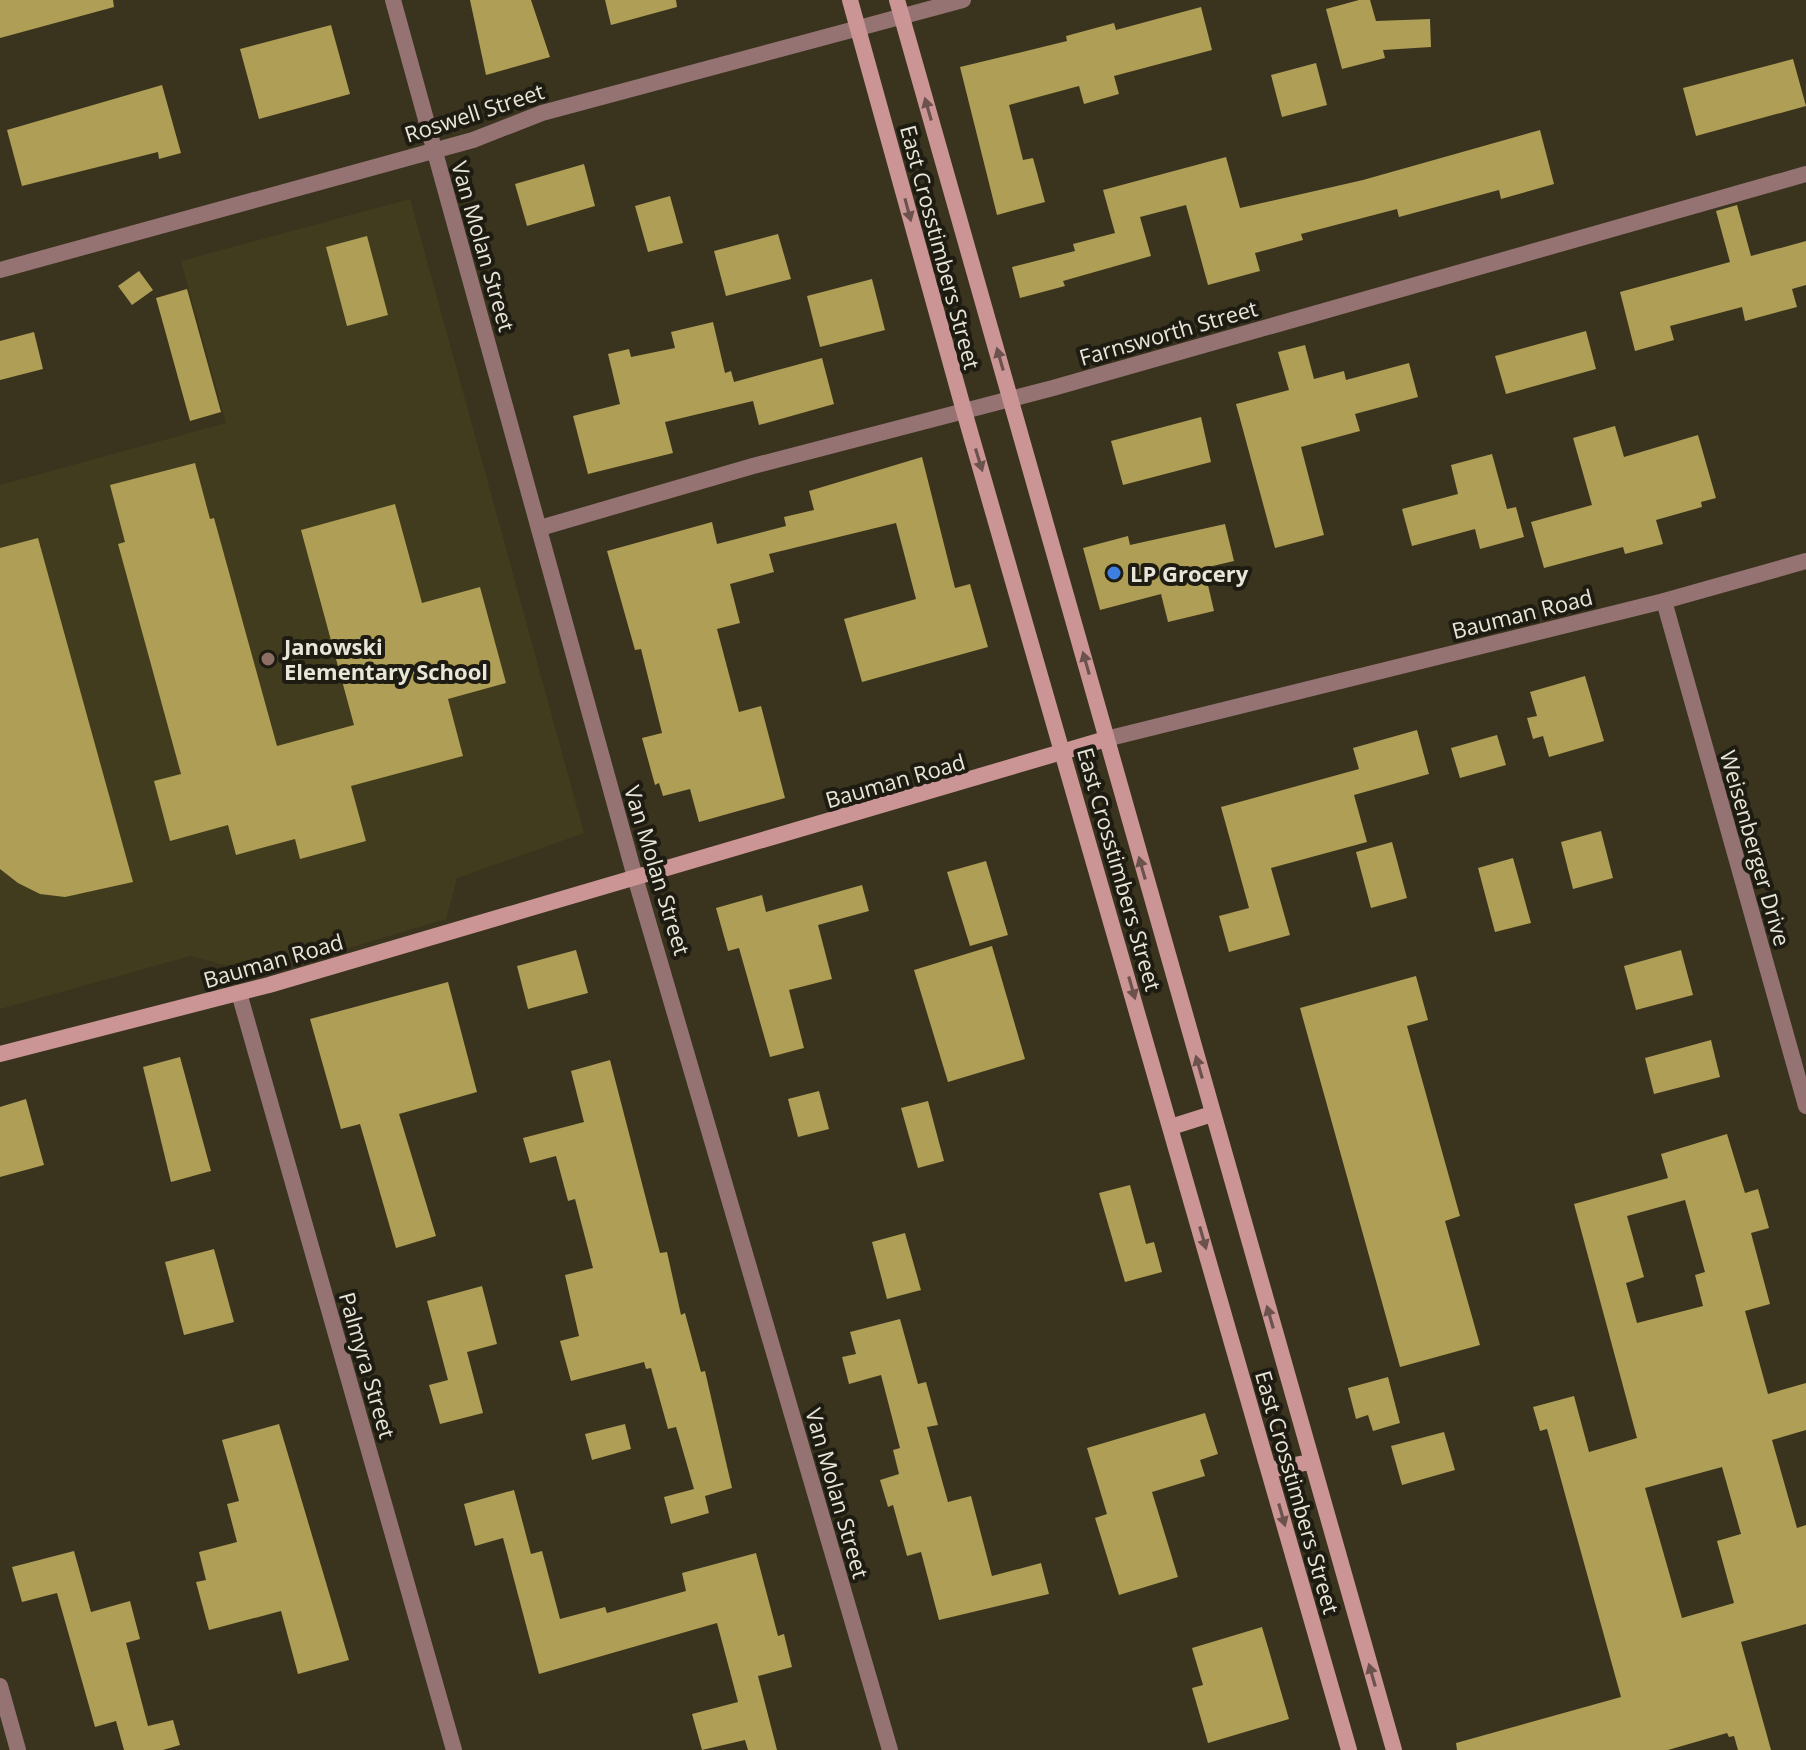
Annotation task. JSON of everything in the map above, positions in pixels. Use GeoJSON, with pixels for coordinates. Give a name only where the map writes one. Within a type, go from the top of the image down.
{"type":"FeatureCollection","features":[{"type":"Feature","properties":{"kind":"main road","name":"East Crosstimbers Street"},"geometry":{"type":"LineString","coordinates":[[850,0],[964,411],[1349,1750]]}},
{"type":"Feature","properties":{"kind":"main road","name":"East Crosstimbers Street"},"geometry":{"type":"LineString","coordinates":[[899,7],[1394,1750]]}},
{"type":"Feature","properties":{"kind":"main road","name":"Bauman Road"},"geometry":{"type":"LineString","coordinates":[[0,1054],[239,993],[1106,739]]}},
{"type":"Feature","properties":{"kind":"main road"},"geometry":{"type":"LineString","coordinates":[[1171,1127],[1212,1114]]}},
{"type":"Feature","properties":{"kind":"main road"},"geometry":{"type":"LineString","coordinates":[[1269,1470],[1310,1462]]}},
{"type":"Feature","properties":{"kind":"street","name":"Van Molan Street"},"geometry":{"type":"LineString","coordinates":[[393,0],[635,877],[890,1750]]}},
{"type":"Feature","properties":{"kind":"street","name":"Roswell Street"},"geometry":{"type":"LineString","coordinates":[[0,270],[473,140],[542,113],[858,28],[899,7],[963,0]]}},
{"type":"Feature","properties":{"kind":"street","name":"Farnsworth Street"},"geometry":{"type":"LineString","coordinates":[[540,528],[753,466],[1011,399],[1806,174]]}},
{"type":"Feature","properties":{"kind":"street","name":"Bauman Road"},"geometry":{"type":"LineString","coordinates":[[1106,739],[1664,601],[1806,561]]}},
{"type":"Feature","properties":{"kind":"street","name":"Weisenberger Drive"},"geometry":{"type":"LineString","coordinates":[[1664,601],[1806,1106]]}},
{"type":"Feature","properties":{"kind":"street","name":"Palmyra Street"},"geometry":{"type":"LineString","coordinates":[[239,993],[454,1750]]}},
{"type":"Feature","properties":{"kind":"street"},"geometry":{"type":"LineString","coordinates":[[0,1686],[18,1750]]}},
{"type":"Feature","properties":{"kind":"shaded area","name":"Janowski Elementary School"},"geometry":{"type":"Polygon","coordinates":[[[410,199],[584,833],[457,878],[446,919],[261,974],[190,956],[0,1009],[0,485],[226,423],[181,261],[410,199]]]}},
{"type":"Feature","properties":{"kind":"building"},"geometry":{"type":"Polygon","coordinates":[[[0,0],[113,0],[114,7],[0,38],[0,0]]]}},
{"type":"Feature","properties":{"kind":"building"},"geometry":{"type":"Polygon","coordinates":[[[470,0],[531,0],[550,57],[486,75],[470,0]]]}},
{"type":"Feature","properties":{"kind":"building"},"geometry":{"type":"Polygon","coordinates":[[[605,0],[676,0],[677,7],[611,25],[605,0]]]}},
{"type":"Feature","properties":{"kind":"building"},"geometry":{"type":"Polygon","coordinates":[[[1370,0],[1376,21],[1430,19],[1431,47],[1383,50],[1385,58],[1342,69],[1326,9],[1370,0]]]}},
{"type":"Feature","properties":{"kind":"building"},"geometry":{"type":"Polygon","coordinates":[[[1201,7],[1212,50],[1114,76],[1119,94],[1084,104],[1079,86],[1009,105],[1023,160],[1033,158],[1045,202],[997,215],[960,67],[1067,41],[1066,36],[1114,23],[1116,30],[1201,7]]]}},
{"type":"Feature","properties":{"kind":"building"},"geometry":{"type":"Polygon","coordinates":[[[331,25],[350,94],[259,119],[240,49],[331,25]]]}},
{"type":"Feature","properties":{"kind":"building"},"geometry":{"type":"Polygon","coordinates":[[[1793,59],[1806,106],[1696,136],[1683,88],[1793,59]]]}},
{"type":"Feature","properties":{"kind":"building"},"geometry":{"type":"Polygon","coordinates":[[[1316,63],[1327,105],[1282,117],[1271,75],[1316,63]]]}},
{"type":"Feature","properties":{"kind":"building"},"geometry":{"type":"Polygon","coordinates":[[[162,85],[181,153],[159,159],[158,152],[22,186],[7,130],[162,85]]]}},
{"type":"Feature","properties":{"kind":"building"},"geometry":{"type":"Polygon","coordinates":[[[1540,130],[1554,184],[1501,199],[1499,190],[1399,217],[1397,209],[1301,234],[1303,240],[1255,253],[1260,271],[1208,285],[1186,205],[1140,217],[1151,256],[1063,281],[1065,286],[1020,298],[1012,267],[1075,251],[1073,244],[1115,233],[1103,190],[1226,157],[1240,208],[1363,180],[1540,130]]]}},
{"type":"Feature","properties":{"kind":"building"},"geometry":{"type":"Polygon","coordinates":[[[584,164],[595,206],[527,226],[515,184],[584,164]]]}},
{"type":"Feature","properties":{"kind":"building"},"geometry":{"type":"Polygon","coordinates":[[[670,196],[683,243],[648,252],[635,206],[670,196]]]}},
{"type":"Feature","properties":{"kind":"building"},"geometry":{"type":"Polygon","coordinates":[[[1737,205],[1751,256],[1806,241],[1806,285],[1792,289],[1797,307],[1745,321],[1742,307],[1670,326],[1674,340],[1635,351],[1620,292],[1730,262],[1716,211],[1737,205]]]}},
{"type":"Feature","properties":{"kind":"building"},"geometry":{"type":"Polygon","coordinates":[[[778,234],[791,279],[726,296],[714,251],[778,234]]]}},
{"type":"Feature","properties":{"kind":"building"},"geometry":{"type":"Polygon","coordinates":[[[367,236],[388,315],[347,326],[326,247],[367,236]]]}},
{"type":"Feature","properties":{"kind":"building"},"geometry":{"type":"Polygon","coordinates":[[[139,271],[153,290],[132,305],[118,286],[139,271]]]}},
{"type":"Feature","properties":{"kind":"building"},"geometry":{"type":"Polygon","coordinates":[[[872,279],[885,330],[820,347],[807,296],[872,279]]]}},
{"type":"Feature","properties":{"kind":"building"},"geometry":{"type":"Polygon","coordinates":[[[187,289],[221,412],[190,421],[156,298],[187,289]]]}},
{"type":"Feature","properties":{"kind":"building"},"geometry":{"type":"Polygon","coordinates":[[[713,322],[725,373],[731,371],[734,382],[822,358],[834,404],[759,425],[753,401],[665,422],[673,453],[588,474],[573,416],[620,404],[608,354],[629,349],[631,357],[675,348],[671,332],[713,322]]]}},
{"type":"Feature","properties":{"kind":"building"},"geometry":{"type":"Polygon","coordinates":[[[1586,331],[1596,369],[1506,394],[1495,356],[1586,331]]]}},
{"type":"Feature","properties":{"kind":"building"},"geometry":{"type":"Polygon","coordinates":[[[34,332],[43,369],[0,380],[0,341],[34,332]]]}},
{"type":"Feature","properties":{"kind":"building"},"geometry":{"type":"Polygon","coordinates":[[[1305,345],[1314,379],[1344,371],[1346,380],[1409,363],[1418,397],[1355,414],[1360,431],[1301,447],[1324,535],[1275,548],[1236,404],[1289,390],[1278,352],[1305,345]]]}},
{"type":"Feature","properties":{"kind":"building"},"geometry":{"type":"Polygon","coordinates":[[[1201,417],[1211,462],[1123,485],[1111,441],[1201,417]]]}},
{"type":"Feature","properties":{"kind":"building"},"geometry":{"type":"Polygon","coordinates":[[[1615,426],[1624,457],[1698,435],[1716,498],[1701,502],[1702,507],[1656,520],[1663,544],[1625,554],[1623,547],[1544,568],[1531,522],[1592,505],[1573,438],[1615,426]]]}},
{"type":"Feature","properties":{"kind":"building"},"geometry":{"type":"Polygon","coordinates":[[[1492,454],[1507,509],[1516,507],[1524,537],[1480,549],[1475,529],[1412,546],[1402,509],[1458,494],[1451,465],[1492,454]]]}},
{"type":"Feature","properties":{"kind":"building"},"geometry":{"type":"Polygon","coordinates":[[[922,457],[955,588],[970,584],[988,647],[862,682],[844,619],[916,599],[896,523],[769,554],[774,572],[730,584],[740,623],[717,629],[739,712],[761,706],[785,798],[699,822],[690,789],[663,796],[659,783],[655,785],[642,738],[662,733],[641,649],[635,650],[607,551],[712,522],[717,544],[786,526],[784,517],[814,510],[809,491],[922,457]]]}},
{"type":"Feature","properties":{"kind":"building"},"geometry":{"type":"Polygon","coordinates":[[[195,463],[210,519],[214,518],[277,746],[354,725],[301,530],[395,504],[422,603],[480,587],[506,683],[448,699],[463,756],[351,786],[366,841],[300,859],[295,839],[236,855],[228,825],[170,841],[154,781],[181,774],[118,544],[125,542],[110,485],[195,463]]]}},
{"type":"Feature","properties":{"kind":"building"},"geometry":{"type":"Polygon","coordinates":[[[1225,524],[1234,561],[1204,568],[1214,611],[1168,622],[1161,594],[1100,610],[1083,548],[1128,536],[1130,545],[1225,524]]]}},
{"type":"Feature","properties":{"kind":"building"},"geometry":{"type":"Polygon","coordinates":[[[38,538],[133,882],[65,897],[40,894],[0,869],[0,548],[38,538]]]}},
{"type":"Feature","properties":{"kind":"building"},"geometry":{"type":"Polygon","coordinates":[[[1585,676],[1604,741],[1549,757],[1543,736],[1533,739],[1527,718],[1537,716],[1530,692],[1585,676]]]}},
{"type":"Feature","properties":{"kind":"building"},"geometry":{"type":"Polygon","coordinates":[[[1417,730],[1429,774],[1354,795],[1367,842],[1271,868],[1290,935],[1229,952],[1219,916],[1249,908],[1221,807],[1359,769],[1353,748],[1417,730]]]}},
{"type":"Feature","properties":{"kind":"building"},"geometry":{"type":"Polygon","coordinates":[[[1497,735],[1506,765],[1460,778],[1451,748],[1497,735]]]}},
{"type":"Feature","properties":{"kind":"building"},"geometry":{"type":"Polygon","coordinates":[[[1601,831],[1613,878],[1573,889],[1561,842],[1601,831]]]}},
{"type":"Feature","properties":{"kind":"building"},"geometry":{"type":"Polygon","coordinates":[[[1392,842],[1407,898],[1371,908],[1356,852],[1392,842]]]}},
{"type":"Feature","properties":{"kind":"building"},"geometry":{"type":"Polygon","coordinates":[[[1513,858],[1531,923],[1495,932],[1478,868],[1513,858]]]}},
{"type":"Feature","properties":{"kind":"building"},"geometry":{"type":"Polygon","coordinates":[[[986,861],[1008,935],[970,946],[947,872],[986,861]]]}},
{"type":"Feature","properties":{"kind":"building"},"geometry":{"type":"Polygon","coordinates":[[[862,885],[869,911],[818,925],[832,979],[789,990],[804,1048],[770,1057],[739,948],[728,951],[716,908],[762,895],[766,912],[862,885]]]}},
{"type":"Feature","properties":{"kind":"building"},"geometry":{"type":"Polygon","coordinates":[[[992,946],[1025,1059],[948,1082],[914,970],[992,946]]]}},
{"type":"Feature","properties":{"kind":"building"},"geometry":{"type":"Polygon","coordinates":[[[576,950],[588,993],[528,1009],[517,966],[576,950]]]}},
{"type":"Feature","properties":{"kind":"building"},"geometry":{"type":"Polygon","coordinates":[[[1681,950],[1693,995],[1636,1010],[1624,966],[1681,950]]]}},
{"type":"Feature","properties":{"kind":"building"},"geometry":{"type":"Polygon","coordinates":[[[1416,976],[1428,1020],[1407,1026],[1460,1216],[1445,1221],[1480,1345],[1400,1367],[1300,1008],[1416,976]]]}},
{"type":"Feature","properties":{"kind":"building"},"geometry":{"type":"Polygon","coordinates":[[[448,982],[477,1092],[399,1114],[436,1236],[396,1248],[360,1124],[341,1129],[310,1019],[448,982]]]}},
{"type":"Feature","properties":{"kind":"building"},"geometry":{"type":"Polygon","coordinates":[[[1711,1040],[1720,1077],[1654,1094],[1645,1058],[1711,1040]]]}},
{"type":"Feature","properties":{"kind":"building"},"geometry":{"type":"Polygon","coordinates":[[[180,1057],[211,1171],[171,1182],[143,1067],[180,1057]]]}},
{"type":"Feature","properties":{"kind":"building"},"geometry":{"type":"Polygon","coordinates":[[[610,1060],[660,1253],[667,1252],[681,1315],[685,1313],[701,1372],[705,1371],[732,1488],[705,1496],[709,1513],[671,1524],[664,1497],[694,1489],[676,1427],[668,1429],[651,1368],[646,1369],[644,1362],[571,1381],[560,1341],[579,1336],[565,1275],[593,1268],[575,1199],[568,1201],[556,1156],[530,1163],[523,1138],[584,1122],[571,1071],[610,1060]]]}},
{"type":"Feature","properties":{"kind":"building"},"geometry":{"type":"Polygon","coordinates":[[[819,1091],[829,1129],[798,1137],[788,1099],[819,1091]]]}},
{"type":"Feature","properties":{"kind":"building"},"geometry":{"type":"Polygon","coordinates":[[[26,1099],[44,1165],[0,1177],[0,1107],[26,1099]]]}},
{"type":"Feature","properties":{"kind":"building"},"geometry":{"type":"Polygon","coordinates":[[[928,1101],[944,1161],[918,1168],[901,1108],[928,1101]]]}},
{"type":"Feature","properties":{"kind":"building"},"geometry":{"type":"Polygon","coordinates":[[[1727,1134],[1745,1193],[1758,1189],[1769,1228],[1751,1233],[1770,1304],[1745,1311],[1768,1394],[1806,1383],[1806,1430],[1772,1440],[1797,1528],[1806,1525],[1806,1624],[1741,1642],[1771,1750],[1738,1750],[1734,1736],[1729,1737],[1727,1733],[1668,1750],[1457,1750],[1456,1743],[1621,1697],[1547,1429],[1540,1431],[1533,1407],[1574,1396],[1589,1452],[1637,1438],[1574,1204],[1668,1178],[1661,1154],[1727,1134]],[[1685,1200],[1627,1216],[1644,1277],[1626,1283],[1637,1323],[1703,1306],[1695,1275],[1705,1272],[1685,1200]],[[1722,1467],[1645,1488],[1682,1618],[1734,1603],[1717,1541],[1741,1534],[1722,1467]]]}},
{"type":"Feature","properties":{"kind":"building"},"geometry":{"type":"Polygon","coordinates":[[[1130,1185],[1146,1244],[1154,1242],[1162,1272],[1125,1282],[1099,1193],[1130,1185]]]}},
{"type":"Feature","properties":{"kind":"building"},"geometry":{"type":"Polygon","coordinates":[[[905,1233],[921,1290],[887,1299],[872,1242],[905,1233]]]}},
{"type":"Feature","properties":{"kind":"building"},"geometry":{"type":"Polygon","coordinates":[[[214,1249],[234,1322],[184,1335],[165,1262],[214,1249]]]}},
{"type":"Feature","properties":{"kind":"building"},"geometry":{"type":"Polygon","coordinates":[[[482,1286],[497,1344],[467,1352],[483,1413],[440,1424],[429,1385],[448,1380],[427,1301],[482,1286]]]}},
{"type":"Feature","properties":{"kind":"building"},"geometry":{"type":"Polygon","coordinates":[[[900,1319],[918,1384],[926,1382],[938,1425],[927,1427],[948,1502],[971,1496],[992,1576],[1041,1563],[1049,1594],[939,1620],[921,1552],[907,1556],[893,1505],[888,1507],[880,1480],[899,1474],[893,1450],[900,1448],[881,1375],[849,1384],[842,1357],[856,1354],[850,1332],[900,1319]]]}},
{"type":"Feature","properties":{"kind":"building"},"geometry":{"type":"Polygon","coordinates":[[[1388,1377],[1400,1423],[1373,1431],[1368,1415],[1356,1419],[1348,1388],[1388,1377]]]}},
{"type":"Feature","properties":{"kind":"building"},"geometry":{"type":"Polygon","coordinates":[[[1205,1413],[1218,1454],[1200,1460],[1205,1476],[1152,1492],[1178,1577],[1119,1595],[1095,1518],[1107,1514],[1087,1448],[1205,1413]]]}},
{"type":"Feature","properties":{"kind":"building"},"geometry":{"type":"Polygon","coordinates":[[[279,1424],[349,1660],[298,1674],[281,1611],[209,1630],[196,1582],[206,1580],[199,1552],[237,1542],[227,1504],[239,1501],[222,1440],[279,1424]]]}},
{"type":"Feature","properties":{"kind":"building"},"geometry":{"type":"Polygon","coordinates":[[[625,1424],[631,1449],[592,1460],[585,1434],[625,1424]]]}},
{"type":"Feature","properties":{"kind":"building"},"geometry":{"type":"Polygon","coordinates":[[[1444,1432],[1455,1470],[1402,1485],[1391,1446],[1444,1432]]]}},
{"type":"Feature","properties":{"kind":"building"},"geometry":{"type":"Polygon","coordinates":[[[514,1490],[531,1554],[542,1551],[560,1619],[605,1607],[607,1613],[686,1591],[682,1573],[756,1553],[778,1636],[784,1634],[792,1667],[758,1676],[777,1750],[748,1750],[745,1740],[702,1750],[692,1714],[738,1702],[717,1623],[539,1674],[503,1538],[475,1546],[464,1504],[514,1490]]]}},
{"type":"Feature","properties":{"kind":"building"},"geometry":{"type":"Polygon","coordinates":[[[74,1551],[91,1612],[130,1601],[140,1639],[126,1643],[148,1726],[173,1720],[180,1745],[163,1750],[124,1750],[116,1721],[95,1727],[57,1593],[22,1602],[12,1567],[74,1551]]]}},
{"type":"Feature","properties":{"kind":"building"},"geometry":{"type":"Polygon","coordinates":[[[1262,1627],[1289,1719],[1208,1743],[1192,1688],[1203,1685],[1192,1648],[1262,1627]]]}},
{"type":"Feature","properties":{"kind":"place","name":"LP Grocery"},"geometry":{"type":"Point","coordinates":[1114,573]}},
{"type":"Feature","properties":{"kind":"place","name":"Janowski Elementary School"},"geometry":{"type":"Point","coordinates":[268,659]}}]}
